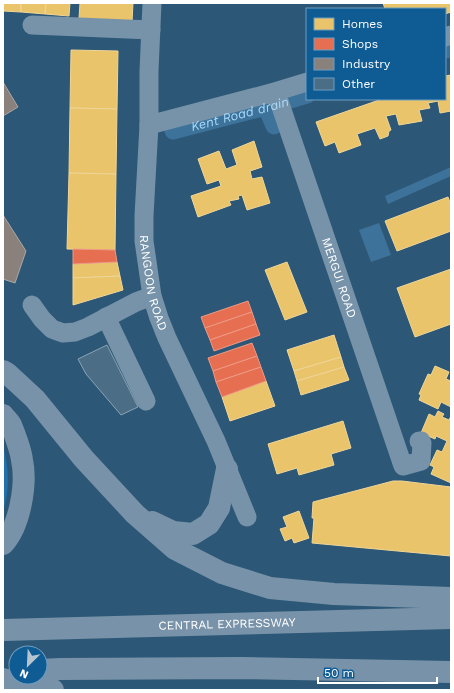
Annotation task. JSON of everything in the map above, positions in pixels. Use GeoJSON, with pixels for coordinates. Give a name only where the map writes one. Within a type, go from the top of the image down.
{"type":"FeatureCollection","features":[{"type":"Feature","properties":{"kind":"highway"},"geometry":{"type":"LineString","coordinates":[[3,371],[35,399],[84,459],[135,514],[175,549],[222,573],[270,588],[334,594],[451,598]]}},
{"type":"Feature","properties":{"kind":"highway"},"geometry":{"type":"LineString","coordinates":[[3,415],[11,424],[22,460],[23,491],[18,516],[8,539],[3,544]]}},
{"type":"Feature","properties":{"kind":"highway"},"geometry":{"type":"LineString","coordinates":[[135,514],[173,532],[193,534],[209,524],[219,508],[227,468]]}},
{"type":"Feature","properties":{"kind":"highway","name":"CENTRAL EXPRESSWAY"},"geometry":{"type":"LineString","coordinates":[[3,630],[451,618]]}},
{"type":"Feature","properties":{"kind":"highway"},"geometry":{"type":"LineString","coordinates":[[48,670],[242,668],[451,672]]}},
{"type":"Feature","properties":{"kind":"highway"},"geometry":{"type":"LineString","coordinates":[[3,679],[38,689],[53,690]]}},
{"type":"Feature","properties":{"kind":"street","name":"RANGOON ROAD"},"geometry":{"type":"LineString","coordinates":[[152,3],[149,125],[144,216],[144,241],[152,296],[167,338],[216,442],[247,517]]}},
{"type":"Feature","properties":{"kind":"street"},"geometry":{"type":"LineString","coordinates":[[32,25],[151,30]]}},
{"type":"Feature","properties":{"kind":"street"},"geometry":{"type":"LineString","coordinates":[[149,125],[275,97],[306,82]]}},
{"type":"Feature","properties":{"kind":"street","name":"MERGUI ROAD"},"geometry":{"type":"LineString","coordinates":[[275,97],[286,122],[403,466],[421,461],[422,443],[418,441]]}},
{"type":"Feature","properties":{"kind":"street"},"geometry":{"type":"LineString","coordinates":[[32,305],[42,319],[52,329],[63,333],[75,332],[88,327],[136,302],[152,296]]}},
{"type":"Feature","properties":{"kind":"street"},"geometry":{"type":"LineString","coordinates":[[106,318],[146,401]]}},
{"type":"Feature","properties":{"kind":"shaded area"},"geometry":{"type":"Polygon","coordinates":[[[451,167],[451,176],[388,204],[385,196],[451,167]]]}},
{"type":"Feature","properties":{"kind":"shaded area"},"geometry":{"type":"Polygon","coordinates":[[[379,223],[391,255],[371,262],[359,230],[379,223]]]}},
{"type":"Feature","properties":{"kind":"shaded area"},"geometry":{"type":"Polygon","coordinates":[[[3,445],[7,462],[8,487],[3,512],[3,445]]]}},
{"type":"Feature","properties":{"kind":"building: Homes"},"geometry":{"type":"Polygon","coordinates":[[[3,3],[21,3],[21,12],[3,11],[3,3]]]}},
{"type":"Feature","properties":{"kind":"building: Homes"},"geometry":{"type":"Polygon","coordinates":[[[21,3],[46,3],[45,14],[21,12],[21,3]]]}},
{"type":"Feature","properties":{"kind":"building: Homes"},"geometry":{"type":"Polygon","coordinates":[[[46,3],[70,3],[69,16],[45,14],[46,3]]]}},
{"type":"Feature","properties":{"kind":"building: Homes"},"geometry":{"type":"Polygon","coordinates":[[[80,3],[133,3],[132,22],[79,18],[80,3]]]}},
{"type":"Feature","properties":{"kind":"building: Homes"},"geometry":{"type":"Polygon","coordinates":[[[383,3],[451,3],[451,12],[446,14],[446,8],[385,8],[383,3]]]}},
{"type":"Feature","properties":{"kind":"building: Homes"},"geometry":{"type":"Polygon","coordinates":[[[71,50],[118,51],[117,109],[70,108],[71,50]]]}},
{"type":"Feature","properties":{"kind":"building: Homes"},"geometry":{"type":"Polygon","coordinates":[[[451,75],[451,111],[440,113],[438,101],[428,103],[430,108],[419,110],[422,121],[399,125],[396,114],[386,116],[391,130],[389,131],[388,136],[380,139],[375,128],[357,134],[361,145],[339,153],[335,142],[325,146],[316,122],[379,100],[446,100],[446,76],[451,75]]]}},
{"type":"Feature","properties":{"kind":"building: Homes"},"geometry":{"type":"Polygon","coordinates":[[[70,108],[117,109],[116,174],[69,173],[70,108]]]}},
{"type":"Feature","properties":{"kind":"building: Homes"},"geometry":{"type":"Polygon","coordinates":[[[254,141],[262,167],[250,171],[252,179],[262,177],[270,203],[247,210],[242,195],[238,196],[239,199],[229,201],[231,205],[198,217],[191,196],[221,186],[219,180],[207,184],[198,159],[219,151],[226,169],[237,165],[232,150],[254,141]]]}},
{"type":"Feature","properties":{"kind":"building: Homes"},"geometry":{"type":"Polygon","coordinates":[[[69,173],[116,174],[115,250],[67,249],[69,173]]]}},
{"type":"Feature","properties":{"kind":"building: Homes"},"geometry":{"type":"Polygon","coordinates":[[[448,197],[451,205],[451,231],[397,251],[385,221],[448,197]]]}},
{"type":"Feature","properties":{"kind":"building: Homes"},"geometry":{"type":"Polygon","coordinates":[[[117,262],[120,276],[73,278],[73,264],[117,262]]]}},
{"type":"Feature","properties":{"kind":"building: Homes"},"geometry":{"type":"Polygon","coordinates":[[[287,262],[307,312],[285,320],[265,270],[287,262]]]}},
{"type":"Feature","properties":{"kind":"building: Homes"},"geometry":{"type":"Polygon","coordinates":[[[451,269],[451,324],[415,337],[397,288],[451,269]]]}},
{"type":"Feature","properties":{"kind":"building: Homes"},"geometry":{"type":"Polygon","coordinates":[[[120,276],[123,290],[73,305],[73,278],[120,276]]]}},
{"type":"Feature","properties":{"kind":"building: Homes"},"geometry":{"type":"Polygon","coordinates":[[[334,335],[341,357],[294,371],[287,350],[334,335]]]}},
{"type":"Feature","properties":{"kind":"building: Homes"},"geometry":{"type":"Polygon","coordinates":[[[341,357],[344,367],[297,381],[294,371],[341,357]]]}},
{"type":"Feature","properties":{"kind":"building: Homes"},"geometry":{"type":"Polygon","coordinates":[[[435,366],[449,372],[446,379],[451,381],[451,407],[441,402],[438,409],[419,400],[421,395],[419,394],[428,374],[431,375],[435,366]]]}},
{"type":"Feature","properties":{"kind":"building: Homes"},"geometry":{"type":"Polygon","coordinates":[[[344,367],[349,380],[301,395],[297,381],[344,367]]]}},
{"type":"Feature","properties":{"kind":"building: Homes"},"geometry":{"type":"Polygon","coordinates":[[[266,381],[275,406],[230,421],[222,397],[266,381]]]}},
{"type":"Feature","properties":{"kind":"building: Homes"},"geometry":{"type":"Polygon","coordinates":[[[438,411],[444,414],[442,417],[449,420],[451,416],[451,483],[431,474],[434,467],[430,465],[437,450],[442,452],[447,441],[436,436],[435,439],[421,433],[429,414],[435,417],[438,411]]]}},
{"type":"Feature","properties":{"kind":"building: Homes"},"geometry":{"type":"Polygon","coordinates":[[[343,421],[351,448],[331,454],[334,465],[299,475],[297,468],[277,474],[268,444],[343,421]]]}},
{"type":"Feature","properties":{"kind":"building: Homes"},"geometry":{"type":"Polygon","coordinates":[[[393,481],[451,487],[451,556],[312,543],[314,518],[312,518],[313,502],[393,481]]]}},
{"type":"Feature","properties":{"kind":"building: Homes"},"geometry":{"type":"Polygon","coordinates":[[[299,511],[309,538],[294,543],[292,538],[285,541],[280,529],[287,527],[283,517],[299,511]]]}},
{"type":"Feature","properties":{"kind":"building: Shops"},"geometry":{"type":"Polygon","coordinates":[[[73,249],[115,250],[117,262],[73,264],[73,249]]]}},
{"type":"Feature","properties":{"kind":"building: Shops"},"geometry":{"type":"Polygon","coordinates":[[[248,301],[252,312],[205,328],[201,317],[248,301]]]}},
{"type":"Feature","properties":{"kind":"building: Shops"},"geometry":{"type":"Polygon","coordinates":[[[252,312],[256,324],[210,340],[205,328],[252,312]]]}},
{"type":"Feature","properties":{"kind":"building: Shops"},"geometry":{"type":"Polygon","coordinates":[[[256,324],[260,335],[214,351],[210,340],[256,324]]]}},
{"type":"Feature","properties":{"kind":"building: Shops"},"geometry":{"type":"Polygon","coordinates":[[[252,343],[257,356],[213,371],[208,358],[252,343]]]}},
{"type":"Feature","properties":{"kind":"building: Shops"},"geometry":{"type":"Polygon","coordinates":[[[257,356],[261,367],[216,382],[213,371],[257,356]]]}},
{"type":"Feature","properties":{"kind":"building: Shops"},"geometry":{"type":"Polygon","coordinates":[[[261,367],[266,381],[222,397],[216,382],[261,367]]]}},
{"type":"Feature","properties":{"kind":"building: Industry"},"geometry":{"type":"Polygon","coordinates":[[[3,82],[18,107],[3,116],[3,82]]]}},
{"type":"Feature","properties":{"kind":"building: Industry"},"geometry":{"type":"Polygon","coordinates":[[[3,215],[26,251],[15,283],[3,279],[3,215]]]}},
{"type":"Feature","properties":{"kind":"building: Other"},"geometry":{"type":"Polygon","coordinates":[[[107,345],[138,407],[121,415],[86,374],[78,359],[107,345]]]}},
{"type":"Feature","properties":{"kind":"waterway","name":"Kent Road drain"},"geometry":{"type":"LineString","coordinates":[[446,50],[451,49]]}},
{"type":"Feature","properties":{"kind":"waterway","name":"Kent Road drain"},"geometry":{"type":"LineString","coordinates":[[173,131],[306,95]]}},
{"type":"Feature","properties":{"kind":"waterway"},"geometry":{"type":"LineString","coordinates":[[266,107],[274,126]]}}]}
